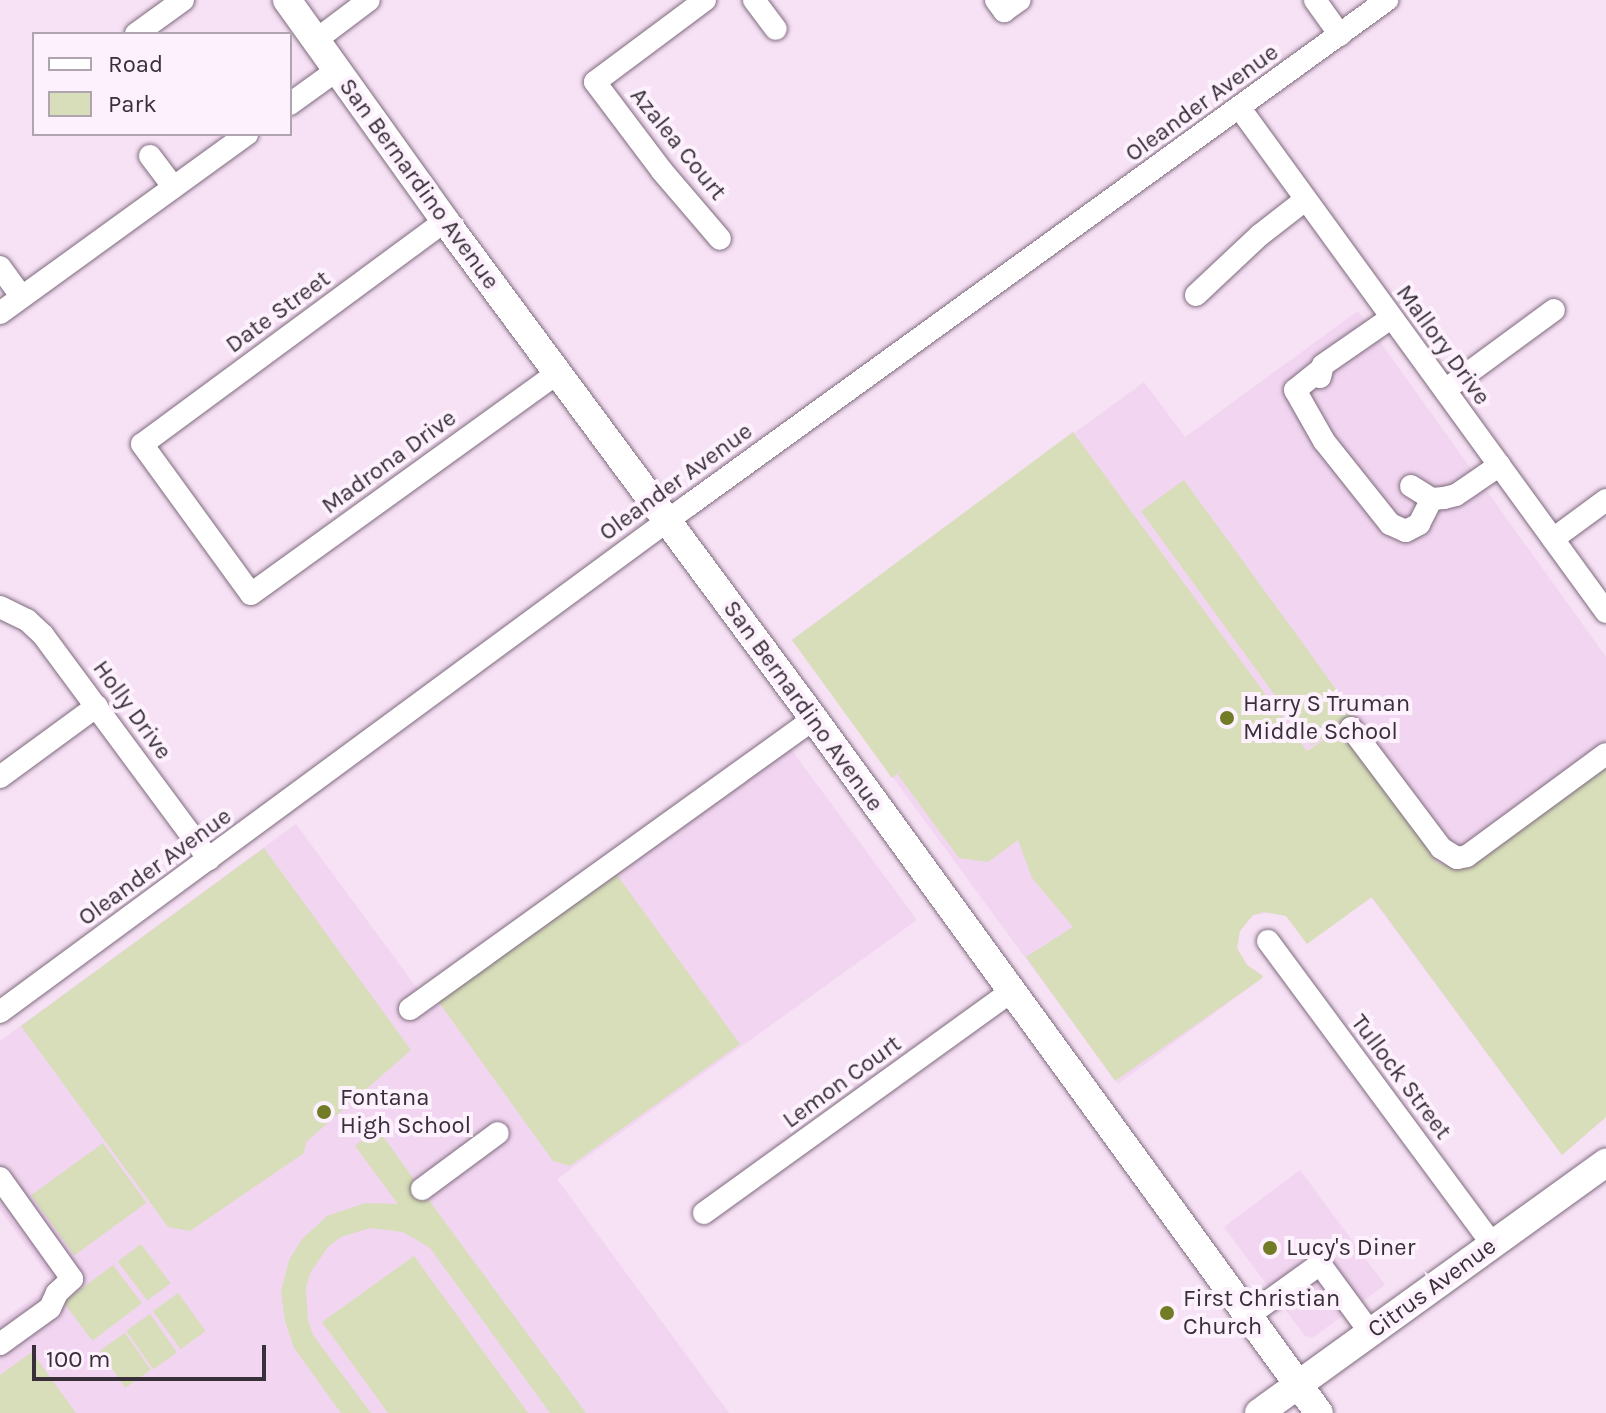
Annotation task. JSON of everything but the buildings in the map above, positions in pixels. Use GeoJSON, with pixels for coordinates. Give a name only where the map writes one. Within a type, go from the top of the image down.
{"type":"FeatureCollection","features":[{"type":"Feature","properties":{"kind":"main road","name":"San Bernardino Avenue"},"geometry":{"type":"LineString","coordinates":[[287,0],[445,221],[814,719],[1319,1413]]}},
{"type":"Feature","properties":{"kind":"main road","name":"Citrus Avenue"},"geometry":{"type":"LineString","coordinates":[[1259,1413],[1606,1163]]}},
{"type":"Feature","properties":{"kind":"street"},"geometry":{"type":"LineString","coordinates":[[139,32],[183,0]]}},
{"type":"Feature","properties":{"kind":"street"},"geometry":{"type":"LineString","coordinates":[[316,40],[369,0]]}},
{"type":"Feature","properties":{"kind":"street","name":"Azalea Court"},"geometry":{"type":"LineString","coordinates":[[705,0],[595,82],[662,171],[720,239]]}},
{"type":"Feature","properties":{"kind":"street"},"geometry":{"type":"LineString","coordinates":[[754,0],[776,29]]}},
{"type":"Feature","properties":{"kind":"street"},"geometry":{"type":"LineString","coordinates":[[996,0],[1004,11],[1020,0]]}},
{"type":"Feature","properties":{"kind":"street"},"geometry":{"type":"LineString","coordinates":[[1315,0],[1340,35]]}},
{"type":"Feature","properties":{"kind":"street","name":"Oleander Avenue"},"geometry":{"type":"LineString","coordinates":[[0,1012],[666,522],[1387,0]]}},
{"type":"Feature","properties":{"kind":"street"},"geometry":{"type":"LineString","coordinates":[[292,103],[337,70]]}},
{"type":"Feature","properties":{"kind":"street","name":"Mallory Drive"},"geometry":{"type":"LineString","coordinates":[[1239,107],[1606,612]]}},
{"type":"Feature","properties":{"kind":"street"},"geometry":{"type":"LineString","coordinates":[[0,313],[244,136]]}},
{"type":"Feature","properties":{"kind":"street"},"geometry":{"type":"LineString","coordinates":[[150,156],[173,187]]}},
{"type":"Feature","properties":{"kind":"street"},"geometry":{"type":"LineString","coordinates":[[1196,295],[1260,235],[1305,200]]}},
{"type":"Feature","properties":{"kind":"street","name":"Date Street"},"geometry":{"type":"LineString","coordinates":[[251,594],[142,444],[445,221]]}},
{"type":"Feature","properties":{"kind":"street"},"geometry":{"type":"LineString","coordinates":[[0,267],[22,297]]}},
{"type":"Feature","properties":{"kind":"street"},"geometry":{"type":"LineString","coordinates":[[1445,390],[1554,310]]}},
{"type":"Feature","properties":{"kind":"street"},"geometry":{"type":"LineString","coordinates":[[1391,318],[1295,390],[1324,441],[1390,524],[1406,531],[1419,524],[1432,499]]}},
{"type":"Feature","properties":{"kind":"street","name":"Madrona Drive"},"geometry":{"type":"LineString","coordinates":[[251,594],[557,373]]}},
{"type":"Feature","properties":{"kind":"street"},"geometry":{"type":"LineString","coordinates":[[1411,486],[1432,499],[1456,495],[1500,465]]}},
{"type":"Feature","properties":{"kind":"street"},"geometry":{"type":"LineString","coordinates":[[1553,539],[1606,500]]}},
{"type":"Feature","properties":{"kind":"street","name":"Holly Drive"},"geometry":{"type":"LineString","coordinates":[[0,607],[27,620],[43,635],[209,859]]}},
{"type":"Feature","properties":{"kind":"street"},"geometry":{"type":"LineString","coordinates":[[0,777],[97,706]]}},
{"type":"Feature","properties":{"kind":"street"},"geometry":{"type":"LineString","coordinates":[[410,1009],[814,719]]}},
{"type":"Feature","properties":{"kind":"street"},"geometry":{"type":"LineString","coordinates":[[1351,728],[1441,848],[1457,858],[1467,856],[1606,754]]}},
{"type":"Feature","properties":{"kind":"street","name":"Tullock Street"},"geometry":{"type":"LineString","coordinates":[[1268,941],[1493,1245]]}},
{"type":"Feature","properties":{"kind":"street","name":"Lemon Court"},"geometry":{"type":"LineString","coordinates":[[704,1213],[1010,992]]}},
{"type":"Feature","properties":{"kind":"street"},"geometry":{"type":"LineString","coordinates":[[422,1189],[498,1133]]}},
{"type":"Feature","properties":{"kind":"street"},"geometry":{"type":"LineString","coordinates":[[0,1178],[72,1279],[57,1293],[50,1308],[0,1344]]}},
{"type":"Feature","properties":{"kind":"street"},"geometry":{"type":"LineString","coordinates":[[1248,1316],[1320,1264],[1370,1332]]}},
{"type":"Feature","properties":{"kind":"shaded area","name":"Harry S Truman Middle School"},"geometry":{"type":"Polygon","coordinates":[[[1358,311],[1606,657],[1606,1117],[1562,1155],[1371,897],[1299,930],[1286,916],[1275,912],[1253,915],[1240,931],[1237,948],[1247,965],[1263,976],[1261,979],[1118,1084],[792,640],[1144,382],[1185,437],[1358,311]]]}},
{"type":"Feature","properties":{"kind":"shaded area","name":"Fontana High School"},"geometry":{"type":"Polygon","coordinates":[[[779,733],[917,920],[557,1179],[729,1413],[0,1413],[0,1322],[54,1283],[0,1210],[0,1041],[296,824],[422,995],[779,733]]]}},
{"type":"Feature","properties":{"kind":"shaded area"},"geometry":{"type":"Polygon","coordinates":[[[1300,1170],[1385,1285],[1312,1338],[1305,1336],[1224,1227],[1300,1170]]]}},
{"type":"Feature","properties":{"kind":"green space","name":"Harry S Truman Middle School"},"geometry":{"type":"Polygon","coordinates":[[[1073,432],[1307,751],[1334,733],[1345,736],[1437,862],[1452,868],[1471,866],[1606,767],[1606,1117],[1562,1155],[1372,897],[1307,944],[1286,916],[1264,912],[1253,915],[1240,931],[1237,948],[1247,965],[1263,976],[1261,979],[1115,1081],[1026,957],[1073,927],[1032,878],[1018,840],[988,862],[959,858],[898,775],[902,770],[892,778],[792,640],[1073,432]]]}},
{"type":"Feature","properties":{"kind":"green space"},"geometry":{"type":"Polygon","coordinates":[[[1184,480],[1354,715],[1312,746],[1141,511],[1184,480]]]}},
{"type":"Feature","properties":{"kind":"green space"},"geometry":{"type":"Polygon","coordinates":[[[264,848],[411,1050],[306,1142],[304,1153],[190,1231],[168,1227],[21,1026],[264,848]]]}},
{"type":"Feature","properties":{"kind":"green space"},"geometry":{"type":"Polygon","coordinates":[[[612,868],[740,1044],[570,1166],[553,1161],[435,997],[612,868]]]}},
{"type":"Feature","properties":{"kind":"green space"},"geometry":{"type":"Polygon","coordinates":[[[377,1128],[586,1413],[550,1413],[430,1248],[403,1232],[370,1228],[341,1237],[328,1247],[310,1273],[306,1288],[308,1320],[313,1335],[371,1413],[341,1413],[294,1348],[285,1321],[281,1292],[289,1260],[302,1239],[327,1216],[365,1203],[398,1204],[355,1146],[377,1128]]]}},
{"type":"Feature","properties":{"kind":"green space"},"geometry":{"type":"Polygon","coordinates":[[[103,1143],[146,1203],[74,1255],[31,1195],[103,1143]]]}},
{"type":"Feature","properties":{"kind":"green space"},"geometry":{"type":"Polygon","coordinates":[[[141,1244],[170,1283],[147,1301],[118,1261],[141,1244]]]}},
{"type":"Feature","properties":{"kind":"green space"},"geometry":{"type":"Polygon","coordinates":[[[414,1256],[528,1413],[388,1413],[322,1322],[414,1256]]]}},
{"type":"Feature","properties":{"kind":"green space"},"geometry":{"type":"Polygon","coordinates":[[[113,1265],[142,1303],[92,1341],[63,1302],[113,1265]]]}},
{"type":"Feature","properties":{"kind":"green space"},"geometry":{"type":"Polygon","coordinates":[[[178,1293],[206,1331],[181,1349],[153,1311],[178,1293]]]}},
{"type":"Feature","properties":{"kind":"green space"},"geometry":{"type":"Polygon","coordinates":[[[150,1314],[177,1353],[153,1369],[126,1331],[150,1314]]]}},
{"type":"Feature","properties":{"kind":"green space"},"geometry":{"type":"Polygon","coordinates":[[[125,1333],[151,1370],[125,1388],[100,1351],[125,1333]]]}},
{"type":"Feature","properties":{"kind":"green space"},"geometry":{"type":"Polygon","coordinates":[[[32,1352],[76,1413],[0,1413],[0,1375],[32,1352]]]}},
{"type":"Feature","properties":{"kind":"place","name":"Harry S Truman Middle School"},"geometry":{"type":"Point","coordinates":[1227,718]}},
{"type":"Feature","properties":{"kind":"place","name":"Fontana High School"},"geometry":{"type":"Point","coordinates":[324,1112]}},
{"type":"Feature","properties":{"kind":"place","name":"Lucy's Diner"},"geometry":{"type":"Point","coordinates":[1270,1248]}},
{"type":"Feature","properties":{"kind":"place","name":"First Christian Church"},"geometry":{"type":"Point","coordinates":[1167,1313]}}]}
